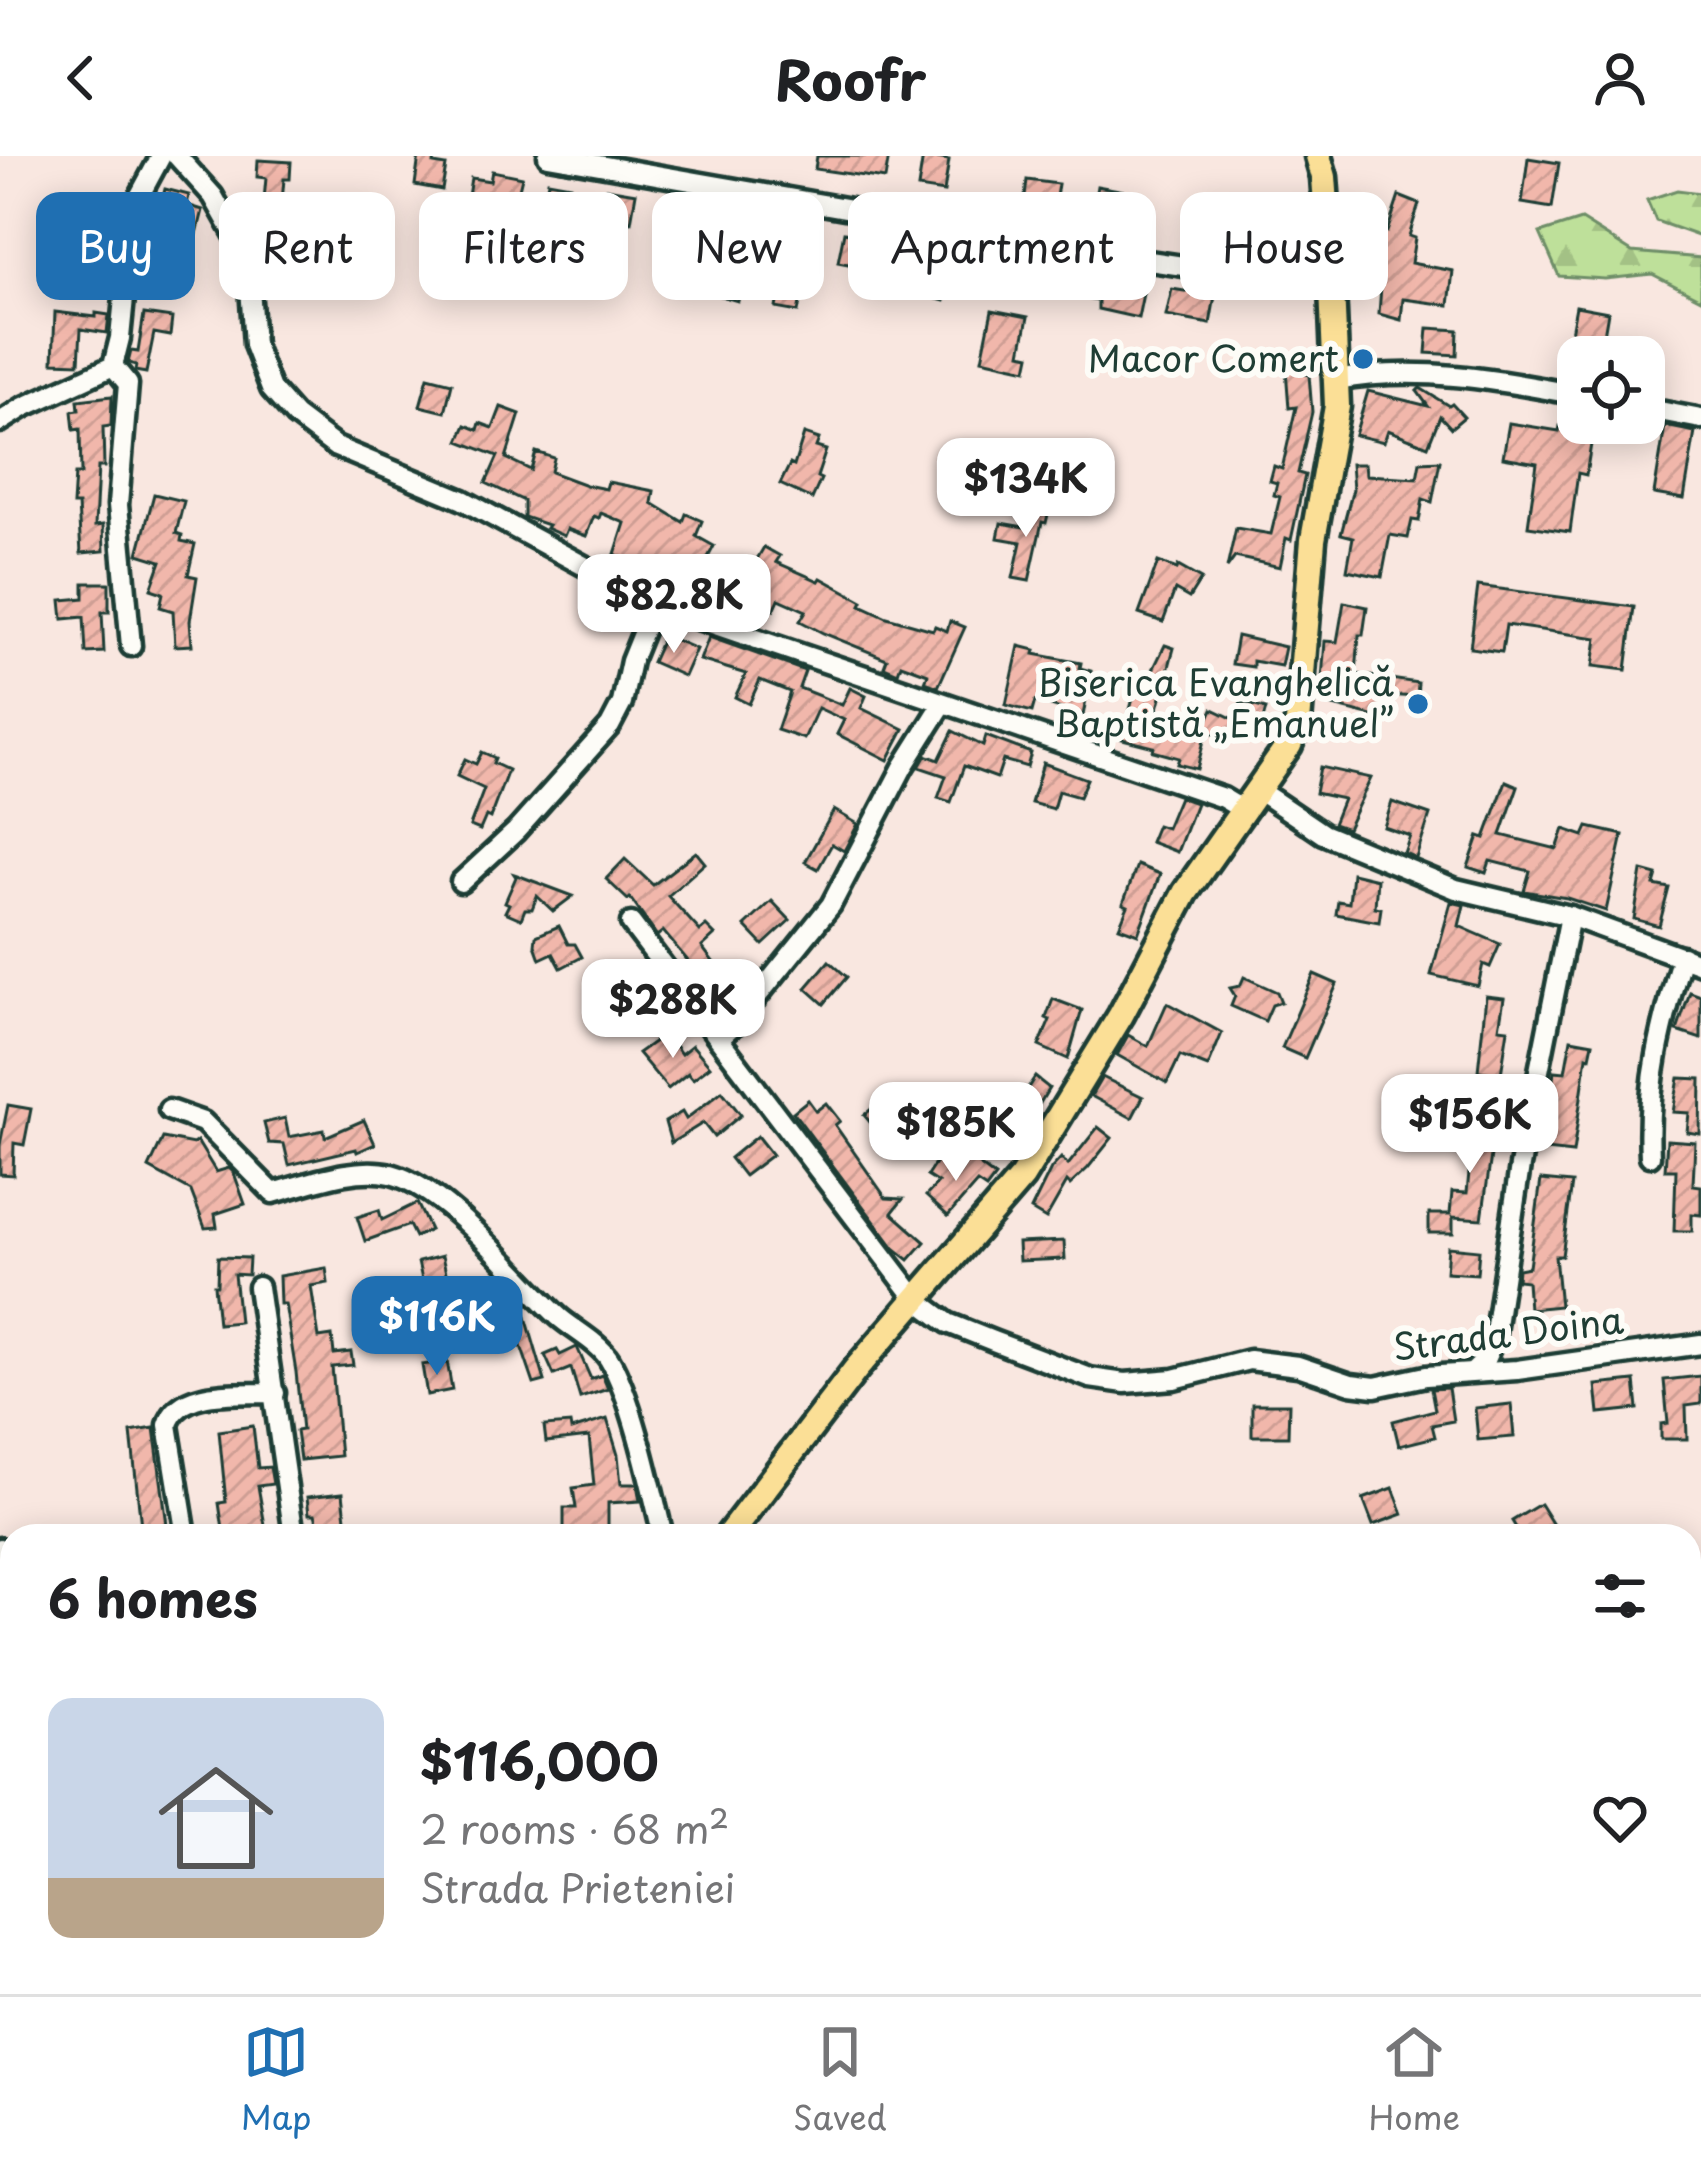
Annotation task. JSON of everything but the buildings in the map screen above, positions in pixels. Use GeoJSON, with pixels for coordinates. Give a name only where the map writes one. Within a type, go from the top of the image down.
{"type":"FeatureCollection","features":[{"type":"Feature","properties":{"kind":"main road"},"geometry":{"type":"LineString","coordinates":[[1318,156],[1325,192]]}},
{"type":"Feature","properties":{"kind":"main road"},"geometry":{"type":"LineString","coordinates":[[737,1524],[856,1369],[1041,1150],[1121,1015],[1185,893],[1288,745],[1298,723],[1313,540],[1337,406],[1334,300]]}},
{"type":"Feature","properties":{"kind":"street"},"geometry":{"type":"LineString","coordinates":[[113,366],[133,208],[161,156]]}},
{"type":"Feature","properties":{"kind":"street"},"geometry":{"type":"LineString","coordinates":[[177,156],[230,220],[241,246],[258,365],[271,389],[295,416],[336,447],[448,492],[654,604],[1223,798],[1250,800],[1440,883],[1570,916],[1691,960],[1654,1055],[1647,1116],[1650,1156]]}},
{"type":"Feature","properties":{"kind":"street"},"geometry":{"type":"LineString","coordinates":[[548,156],[1180,265]]}},
{"type":"Feature","properties":{"kind":"street"},"geometry":{"type":"LineString","coordinates":[[0,422],[24,406],[113,366]]}},
{"type":"Feature","properties":{"kind":"street"},"geometry":{"type":"LineString","coordinates":[[113,366],[128,384],[118,505],[131,646]]}},
{"type":"Feature","properties":{"kind":"street"},"geometry":{"type":"LineString","coordinates":[[1337,380],[1376,373],[1429,374],[1557,392]]}},
{"type":"Feature","properties":{"kind":"street"},"geometry":{"type":"LineString","coordinates":[[1665,412],[1701,418]]}},
{"type":"Feature","properties":{"kind":"street"},"geometry":{"type":"LineString","coordinates":[[461,882],[509,839],[610,726],[654,604]]}},
{"type":"Feature","properties":{"kind":"street"},"geometry":{"type":"LineString","coordinates":[[718,1037],[735,1024],[831,905],[903,766],[942,705]]}},
{"type":"Feature","properties":{"kind":"street"},"geometry":{"type":"LineString","coordinates":[[1474,1371],[1494,1339],[1520,1166],[1570,916]]}},
{"type":"Feature","properties":{"kind":"street"},"geometry":{"type":"LineString","coordinates":[[631,923],[718,1037],[909,1308]]}},
{"type":"Feature","properties":{"kind":"street"},"geometry":{"type":"LineString","coordinates":[[169,1110],[203,1122],[273,1193],[354,1174],[386,1172],[413,1182],[474,1232],[560,1318],[608,1356],[626,1402],[660,1524]]}},
{"type":"Feature","properties":{"kind":"street"},"geometry":{"type":"LineString","coordinates":[[258,1287],[292,1524]]}},
{"type":"Feature","properties":{"kind":"street","name":"Strada Doina"},"geometry":{"type":"LineString","coordinates":[[909,1308],[1090,1378],[1125,1383],[1174,1379],[1249,1360],[1298,1366],[1375,1387],[1701,1344]]}},
{"type":"Feature","properties":{"kind":"street"},"geometry":{"type":"LineString","coordinates":[[184,1524],[168,1425],[173,1411],[190,1399],[275,1393]]}},
{"type":"Feature","properties":{"kind":"street"},"geometry":{"type":"LineString","coordinates":[[0,1548],[0,1574]]}},
{"type":"Feature","properties":{"kind":"green space"},"geometry":{"type":"Polygon","coordinates":[[[1677,190],[1701,193],[1701,237],[1656,221],[1647,200],[1677,190]]]}},
{"type":"Feature","properties":{"kind":"green space"},"geometry":{"type":"Polygon","coordinates":[[[1581,220],[1632,252],[1701,258],[1701,299],[1652,274],[1605,279],[1559,276],[1540,233],[1581,220]]]}},
{"type":"Feature","properties":{"kind":"place","name":"Macor Comert"},"geometry":{"type":"Point","coordinates":[1363,359]}},
{"type":"Feature","properties":{"kind":"place","name":"Biserica Evanghelică Baptistă „Emanuel”"},"geometry":{"type":"Point","coordinates":[1418,704]}}]}
